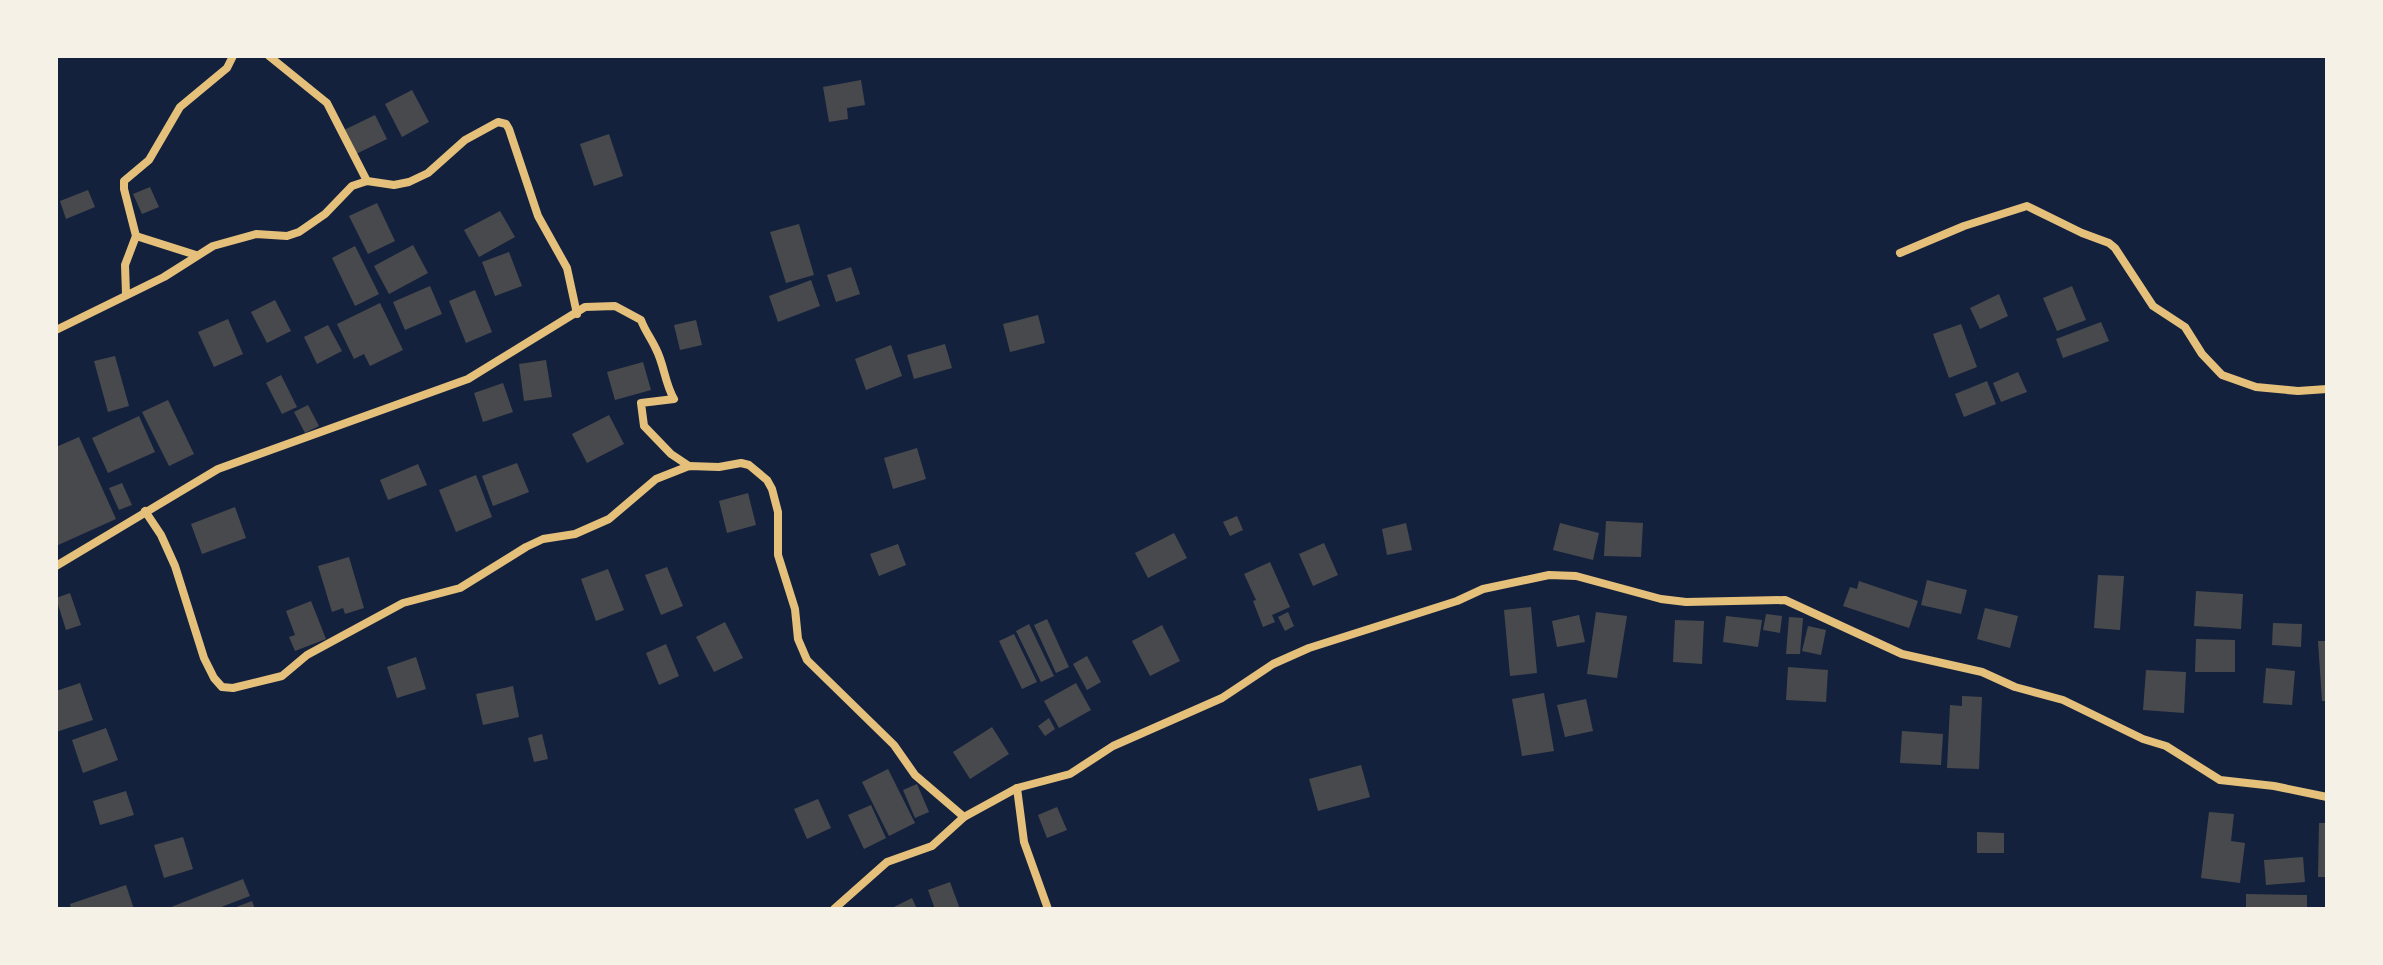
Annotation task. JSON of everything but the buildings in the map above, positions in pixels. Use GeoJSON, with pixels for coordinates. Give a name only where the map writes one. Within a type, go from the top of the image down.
{"type":"FeatureCollection","features":[{"type":"Feature","properties":{"kind":"street"},"geometry":{"type":"LineString","coordinates":[[126,294],[125,265],[136,236],[124,181],[149,160],[180,107],[227,68],[233,56]]}},
{"type":"Feature","properties":{"kind":"street"},"geometry":{"type":"LineString","coordinates":[[269,56],[327,103],[367,181]]}},
{"type":"Feature","properties":{"kind":"street"},"geometry":{"type":"LineString","coordinates":[[56,330],[164,277],[196,255],[228,240],[256,234],[287,236],[299,232],[325,214],[352,186],[367,181],[394,185],[409,182],[428,173],[465,140],[498,122],[506,124],[538,216],[567,268],[577,314]]}},
{"type":"Feature","properties":{"kind":"street"},"geometry":{"type":"LineString","coordinates":[[1900,253],[1990,216],[2027,207],[2115,248],[2153,306],[2185,327],[2202,354],[2222,375],[2256,387],[2298,391],[2327,389]]}},
{"type":"Feature","properties":{"kind":"street"},"geometry":{"type":"LineString","coordinates":[[136,236],[196,255]]}},
{"type":"Feature","properties":{"kind":"street"},"geometry":{"type":"LineString","coordinates":[[56,566],[218,469],[468,379],[585,307],[615,306],[641,320],[658,351],[674,399],[641,403],[642,420],[654,439],[689,466]]}},
{"type":"Feature","properties":{"kind":"street"},"geometry":{"type":"LineString","coordinates":[[145,511],[161,535],[175,566],[204,658],[222,687],[233,688],[282,676],[307,655],[403,603],[460,588],[535,543],[575,534],[609,519],[656,479],[689,466],[749,465],[767,480],[772,489],[778,512],[778,555],[795,609],[798,639],[807,660],[894,745],[915,775],[964,817]]}},
{"type":"Feature","properties":{"kind":"street"},"geometry":{"type":"LineString","coordinates":[[834,909],[887,862],[932,846],[964,817],[1017,788],[1070,774],[1113,746],[1222,698],[1273,664],[1309,648],[1457,601],[1483,589],[1549,575],[1576,576],[1633,593],[1686,602],[1785,600],[1902,654],[1982,672],[2015,687],[2063,700],[2143,739],[2166,746],[2220,780],[2274,786],[2327,797]]}},
{"type":"Feature","properties":{"kind":"street"},"geometry":{"type":"LineString","coordinates":[[1017,788],[1024,842],[1048,909]]}}]}
